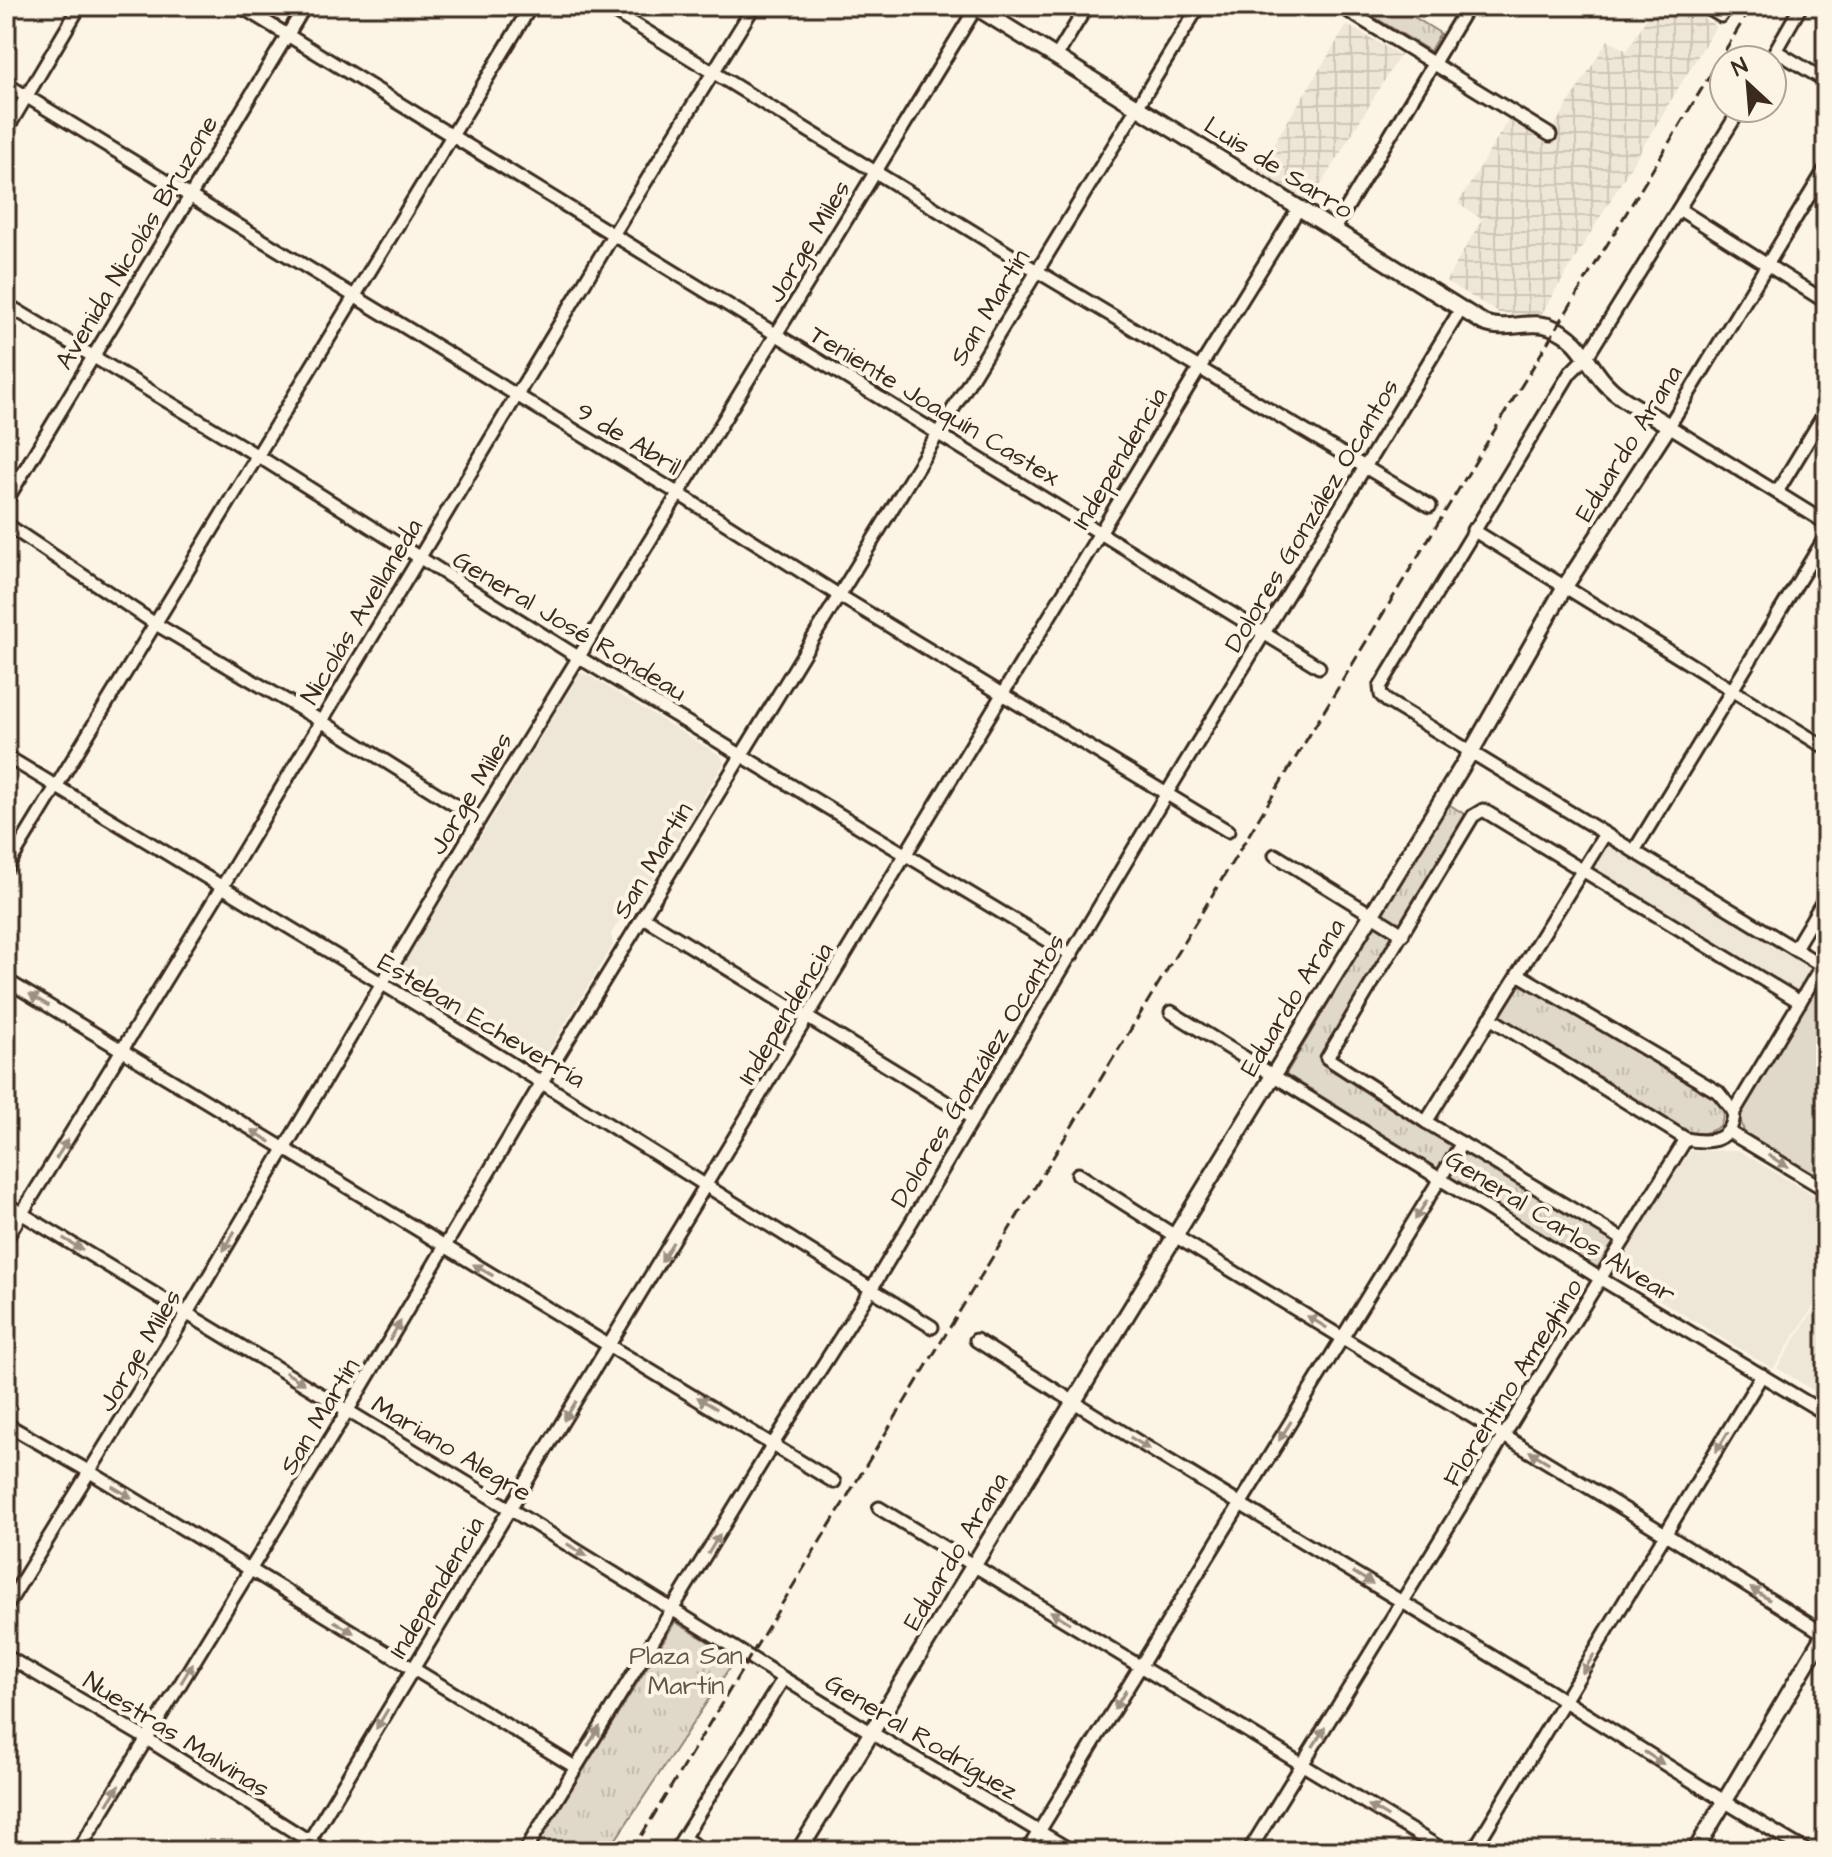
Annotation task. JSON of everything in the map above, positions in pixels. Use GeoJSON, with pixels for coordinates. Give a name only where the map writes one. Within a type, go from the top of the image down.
{"type":"FeatureCollection","features":[{"type":"Feature","properties":{"kind":"main road","name":"Luis de Sarro"},"geometry":{"type":"LineString","coordinates":[[975,6],[1461,309],[1492,326],[1549,326],[1569,336],[1588,355]]}},
{"type":"Feature","properties":{"kind":"main road"},"geometry":{"type":"LineString","coordinates":[[1588,355],[1610,388],[1669,426]]}},
{"type":"Feature","properties":{"kind":"main road","name":"Eduardo Arana"},"geometry":{"type":"LineString","coordinates":[[799,1851],[1471,752],[1564,588],[1669,426]]}},
{"type":"Feature","properties":{"kind":"main road"},"geometry":{"type":"LineString","coordinates":[[1695,1851],[1825,1634]]}},
{"type":"Feature","properties":{"kind":"street"},"geometry":{"type":"LineString","coordinates":[[6,131],[80,6]]}},
{"type":"Feature","properties":{"kind":"street","name":"Teniente Joaquín Castex"},"geometry":{"type":"LineString","coordinates":[[240,6],[1319,667]]}},
{"type":"Feature","properties":{"kind":"street","name":"Avenida Nicolás Bruzone"},"geometry":{"type":"LineString","coordinates":[[6,501],[305,6]]}},
{"type":"Feature","properties":{"kind":"street"},"geometry":{"type":"LineString","coordinates":[[6,869],[531,6]]}},
{"type":"Feature","properties":{"kind":"street"},"geometry":{"type":"LineString","coordinates":[[605,6],[1037,271],[1430,506]]}},
{"type":"Feature","properties":{"kind":"street","name":"Nicolás Avellaneda"},"geometry":{"type":"LineString","coordinates":[[6,1239],[754,6]]}},
{"type":"Feature","properties":{"kind":"street","name":"Jorge Miles"},"geometry":{"type":"LineString","coordinates":[[6,1607],[187,1313],[479,820],[975,6]]}},
{"type":"Feature","properties":{"kind":"street"},"geometry":{"type":"LineString","coordinates":[[1056,57],[1087,6]]}},
{"type":"Feature","properties":{"kind":"street","name":"San Martín"},"geometry":{"type":"LineString","coordinates":[[78,1851],[348,1410],[542,1082],[1199,6]]}},
{"type":"Feature","properties":{"kind":"street"},"geometry":{"type":"LineString","coordinates":[[1340,6],[1550,135]]}},
{"type":"Feature","properties":{"kind":"street"},"geometry":{"type":"LineString","coordinates":[[1334,229],[1468,6]]}},
{"type":"Feature","properties":{"kind":"street"},"geometry":{"type":"LineString","coordinates":[[1704,6],[1721,16]]}},
{"type":"Feature","properties":{"kind":"street"},"geometry":{"type":"LineString","coordinates":[[1780,44],[1801,6]]}},
{"type":"Feature","properties":{"kind":"street"},"geometry":{"type":"LineString","coordinates":[[1788,63],[1826,81]]}},
{"type":"Feature","properties":{"kind":"street","name":"9 de Abril"},"geometry":{"type":"LineString","coordinates":[[6,84],[1228,831]]}},
{"type":"Feature","properties":{"kind":"street"},"geometry":{"type":"LineString","coordinates":[[1490,1018],[1686,1139],[1705,1141],[1729,1132],[1733,1126],[1734,1112],[1824,966],[1381,695],[1383,680],[1473,530],[1570,373],[1588,355],[1731,124]]}},
{"type":"Feature","properties":{"kind":"street","name":"Eduardo Arana"},"geometry":{"type":"LineString","coordinates":[[1669,426],[1826,168]]}},
{"type":"Feature","properties":{"kind":"street","name":"Independencia"},"geometry":{"type":"LineString","coordinates":[[306,1846],[1299,208]]}},
{"type":"Feature","properties":{"kind":"street"},"geometry":{"type":"LineString","coordinates":[[1679,209],[1826,302]]}},
{"type":"Feature","properties":{"kind":"street","name":"General José Rondeau"},"geometry":{"type":"LineString","coordinates":[[6,304],[258,456],[578,657],[1072,955]]}},
{"type":"Feature","properties":{"kind":"street","name":"Dolores González Ocantos"},"geometry":{"type":"LineString","coordinates":[[525,1851],[773,1444],[872,1288],[1167,793],[1461,309]]}},
{"type":"Feature","properties":{"kind":"street"},"geometry":{"type":"LineString","coordinates":[[1777,492],[1826,411]]}},
{"type":"Feature","properties":{"kind":"street"},"geometry":{"type":"LineString","coordinates":[[1669,426],[1826,523]]}},
{"type":"Feature","properties":{"kind":"street"},"geometry":{"type":"LineString","coordinates":[[6,524],[154,623],[321,721],[479,820]]}},
{"type":"Feature","properties":{"kind":"street"},"geometry":{"type":"LineString","coordinates":[[1473,530],[1826,748]]}},
{"type":"Feature","properties":{"kind":"street"},"geometry":{"type":"LineString","coordinates":[[1634,851],[1826,536]]}},
{"type":"Feature","properties":{"kind":"street","name":"Esteban Echeverría"},"geometry":{"type":"LineString","coordinates":[[6,756],[542,1082],[932,1327]]}},
{"type":"Feature","properties":{"kind":"street"},"geometry":{"type":"LineString","coordinates":[[1624,1240],[1329,1061],[1329,1055],[1473,816],[1483,810],[1800,1002]]}},
{"type":"Feature","properties":{"kind":"street"},"geometry":{"type":"LineString","coordinates":[[1426,1122],[1605,834]]}},
{"type":"Feature","properties":{"kind":"street"},"geometry":{"type":"LineString","coordinates":[[1275,855],[1403,934]]}},
{"type":"Feature","properties":{"kind":"street"},"geometry":{"type":"LineString","coordinates":[[1795,948],[1826,896]]}},
{"type":"Feature","properties":{"kind":"street"},"geometry":{"type":"LineString","coordinates":[[643,917],[972,1118]]}},
{"type":"Feature","properties":{"kind":"street"},"geometry":{"type":"LineString","coordinates":[[1518,974],[1718,1092],[1730,1103],[1734,1112]]}},
{"type":"Feature","properties":{"kind":"street"},"geometry":{"type":"LineString","coordinates":[[6,980],[834,1482]]}},
{"type":"Feature","properties":{"kind":"street","name":"General Carlos Alvear"},"geometry":{"type":"LineString","coordinates":[[1171,1012],[1601,1279],[1826,1414]]}},
{"type":"Feature","properties":{"kind":"street"},"geometry":{"type":"LineString","coordinates":[[1729,1132],[1826,1190]]}},
{"type":"Feature","properties":{"kind":"street","name":"Florentino Ameghino"},"geometry":{"type":"LineString","coordinates":[[1249,1851],[1686,1139]]}},
{"type":"Feature","properties":{"kind":"street"},"geometry":{"type":"LineString","coordinates":[[1027,1851],[1462,1143]]}},
{"type":"Feature","properties":{"kind":"street"},"geometry":{"type":"LineString","coordinates":[[1078,1174],[1825,1634]]}},
{"type":"Feature","properties":{"kind":"street","name":"Mariano Alegre"},"geometry":{"type":"LineString","coordinates":[[6,1204],[348,1410],[749,1658]]}},
{"type":"Feature","properties":{"kind":"street"},"geometry":{"type":"LineString","coordinates":[[976,1340],[1565,1701],[1724,1803],[1807,1851]]}},
{"type":"Feature","properties":{"kind":"street"},"geometry":{"type":"LineString","coordinates":[[1473,1851],[1762,1375]]}},
{"type":"Feature","properties":{"kind":"street"},"geometry":{"type":"LineString","coordinates":[[6,1424],[575,1767]]}},
{"type":"Feature","properties":{"kind":"street"},"geometry":{"type":"LineString","coordinates":[[879,1508],[1445,1851]]}},
{"type":"Feature","properties":{"kind":"street","name":"Nuestras Malvinas"},"geometry":{"type":"LineString","coordinates":[[6,1656],[147,1739],[306,1846],[325,1851]]}},
{"type":"Feature","properties":{"kind":"street","name":"General Rodríguez"},"geometry":{"type":"LineString","coordinates":[[749,1658],[1072,1851]]}},
{"type":"Feature","properties":{"kind":"street"},"geometry":{"type":"LineString","coordinates":[[675,1851],[783,1679]]}},
{"type":"Feature","properties":{"kind":"street"},"geometry":{"type":"LineString","coordinates":[[683,1838],[705,1851]]}},
{"type":"Feature","properties":{"kind":"shaded area"},"geometry":{"type":"Polygon","coordinates":[[[1654,6],[1684,6],[1716,26],[1539,318],[1499,313],[1446,281],[1482,219],[1458,204],[1508,120],[1557,150],[1545,141],[1608,40],[1627,51],[1654,6]]]}},
{"type":"Feature","properties":{"kind":"shaded area"},"geometry":{"type":"Polygon","coordinates":[[[1347,25],[1400,55],[1309,204],[1258,169],[1347,25]]]}},
{"type":"Feature","properties":{"kind":"shaded area"},"geometry":{"type":"Polygon","coordinates":[[[580,673],[721,756],[724,763],[637,905],[631,901],[611,934],[613,945],[541,1063],[537,1064],[396,976],[580,673]]]}},
{"type":"Feature","properties":{"kind":"shaded area"},"geometry":{"type":"Polygon","coordinates":[[[1608,845],[1813,968],[1796,995],[1593,867],[1608,845]]]}},
{"type":"Feature","properties":{"kind":"shaded area"},"geometry":{"type":"Polygon","coordinates":[[[1738,1150],[1826,1203],[1826,1287],[1773,1369],[1617,1274],[1616,1268],[1690,1151],[1738,1150]]]}},
{"type":"Feature","properties":{"kind":"shaded area"},"geometry":{"type":"Polygon","coordinates":[[[1826,1290],[1826,1398],[1777,1368],[1826,1290]]]}},
{"type":"Feature","properties":{"kind":"green space"},"geometry":{"type":"Polygon","coordinates":[[[1356,6],[1396,6],[1440,33],[1430,51],[1356,6]]]}},
{"type":"Feature","properties":{"kind":"green space"},"geometry":{"type":"Polygon","coordinates":[[[1447,803],[1469,817],[1322,1062],[1615,1240],[1597,1268],[1286,1074],[1447,803]]]}},
{"type":"Feature","properties":{"kind":"green space"},"geometry":{"type":"Polygon","coordinates":[[[1826,980],[1826,1182],[1744,1132],[1739,1115],[1818,981],[1826,980]]]}},
{"type":"Feature","properties":{"kind":"green space"},"geometry":{"type":"Polygon","coordinates":[[[1518,982],[1718,1101],[1724,1114],[1720,1126],[1704,1133],[1687,1131],[1500,1016],[1518,982]]]}},
{"type":"Feature","properties":{"kind":"green space","name":"Plaza San Martín"},"geometry":{"type":"Polygon","coordinates":[[[675,1622],[736,1658],[608,1851],[533,1851],[675,1622]]]}},
{"type":"Feature","properties":{"kind":"railway"},"geometry":{"type":"LineString","coordinates":[[632,1851],[1752,6]]}}]}
